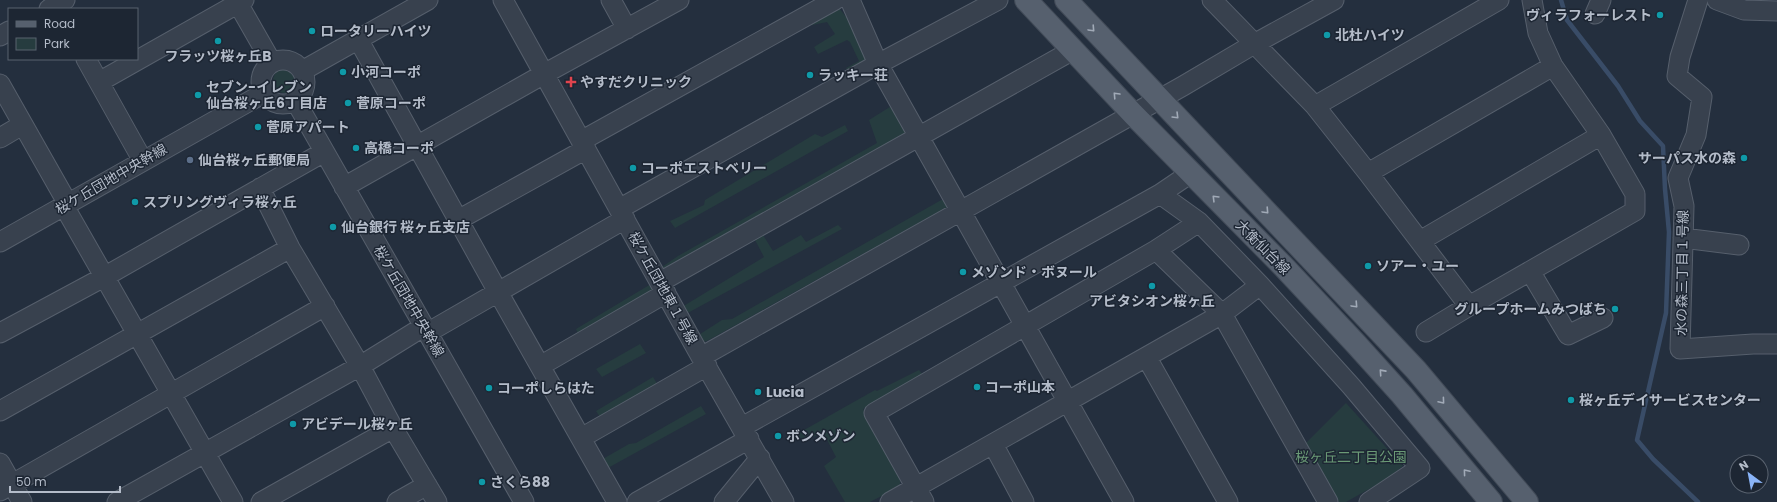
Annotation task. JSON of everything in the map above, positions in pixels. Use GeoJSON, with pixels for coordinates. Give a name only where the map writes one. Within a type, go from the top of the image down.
{"type":"FeatureCollection","features":[{"type":"Feature","properties":{"kind":"main road","name":"大衡仙台線"},"geometry":{"type":"LineString","coordinates":[[1026,0],[1133,114],[1283,266],[1356,344],[1402,395],[1491,502]]}},
{"type":"Feature","properties":{"kind":"main road","name":"大衡仙台線"},"geometry":{"type":"LineString","coordinates":[[1066,0],[1416,370],[1527,502]]}},
{"type":"Feature","properties":{"kind":"street"},"geometry":{"type":"LineString","coordinates":[[302,71],[428,0]]}},
{"type":"Feature","properties":{"kind":"street","name":"桜ケ丘団地東１号線"},"geometry":{"type":"LineString","coordinates":[[503,0],[704,362],[784,502]]}},
{"type":"Feature","properties":{"kind":"street"},"geometry":{"type":"LineString","coordinates":[[611,0],[627,29]]}},
{"type":"Feature","properties":{"kind":"street"},"geometry":{"type":"LineString","coordinates":[[344,187],[679,0]]}},
{"type":"Feature","properties":{"kind":"street"},"geometry":{"type":"LineString","coordinates":[[458,220],[584,145],[835,0]]}},
{"type":"Feature","properties":{"kind":"street"},"geometry":{"type":"LineString","coordinates":[[850,0],[878,64],[1124,502]]}},
{"type":"Feature","properties":{"kind":"street"},"geometry":{"type":"LineString","coordinates":[[117,502],[425,330],[498,292],[622,214],[878,64],[998,0]]}},
{"type":"Feature","properties":{"kind":"street"},"geometry":{"type":"LineString","coordinates":[[1212,0],[1315,106],[1420,241],[1468,306]]}},
{"type":"Feature","properties":{"kind":"street"},"geometry":{"type":"LineString","coordinates":[[581,438],[704,362],[960,211],[1334,0]]}},
{"type":"Feature","properties":{"kind":"street"},"geometry":{"type":"LineString","coordinates":[[1315,106],[1499,0]]}},
{"type":"Feature","properties":{"kind":"street"},"geometry":{"type":"LineString","coordinates":[[1426,332],[1468,306],[1635,211],[1634,194],[1601,135],[1553,66],[1538,33],[1532,0]]}},
{"type":"Feature","properties":{"kind":"street","name":"水の森三丁目１号線"},"geometry":{"type":"LineString","coordinates":[[1698,0],[1680,57],[1677,76],[1702,97],[1696,135],[1678,178],[1684,206],[1680,349],[1753,344],[1777,344]]}},
{"type":"Feature","properties":{"kind":"street"},"geometry":{"type":"LineString","coordinates":[[1717,0],[1744,10],[1777,11]]}},
{"type":"Feature","properties":{"kind":"street"},"geometry":{"type":"LineString","coordinates":[[138,60],[240,1],[272,63]]}},
{"type":"Feature","properties":{"kind":"street"},"geometry":{"type":"LineString","coordinates":[[358,39],[498,292],[617,502]]}},
{"type":"Feature","properties":{"kind":"street"},"geometry":{"type":"LineString","coordinates":[[540,366],[663,288],[919,137],[1073,50]]}},
{"type":"Feature","properties":{"kind":"street"},"geometry":{"type":"LineString","coordinates":[[87,60],[143,161]]}},
{"type":"Feature","properties":{"kind":"street"},"geometry":{"type":"LineString","coordinates":[[99,82],[137,60]]}},
{"type":"Feature","properties":{"kind":"street"},"geometry":{"type":"LineString","coordinates":[[285,60],[292,62],[302,71],[305,78],[303,90],[295,100],[281,104],[274,102],[264,93],[261,80],[266,67],[272,63],[285,60]]}},
{"type":"Feature","properties":{"kind":"street"},"geometry":{"type":"LineString","coordinates":[[1368,174],[1553,66]]}},
{"type":"Feature","properties":{"kind":"street"},"geometry":{"type":"LineString","coordinates":[[0,84],[104,277],[233,502]]}},
{"type":"Feature","properties":{"kind":"street","name":"桜ケ丘団地中央幹線"},"geometry":{"type":"LineString","coordinates":[[0,242],[264,93]]}},
{"type":"Feature","properties":{"kind":"street","name":"桜ケ丘団地中央幹線"},"geometry":{"type":"LineString","coordinates":[[295,100],[524,502]]}},
{"type":"Feature","properties":{"kind":"street"},"geometry":{"type":"LineString","coordinates":[[0,138],[22,125]]}},
{"type":"Feature","properties":{"kind":"street"},"geometry":{"type":"LineString","coordinates":[[1420,241],[1601,135]]}},
{"type":"Feature","properties":{"kind":"street"},"geometry":{"type":"LineString","coordinates":[[0,333],[104,277],[324,152]]}},
{"type":"Feature","properties":{"kind":"street"},"geometry":{"type":"LineString","coordinates":[[637,502],[745,433],[1000,282],[1160,194],[1191,173]]}},
{"type":"Feature","properties":{"kind":"street"},"geometry":{"type":"LineString","coordinates":[[260,188],[290,248],[360,366],[393,428],[437,502]]}},
{"type":"Feature","properties":{"kind":"street"},"geometry":{"type":"LineString","coordinates":[[1160,194],[1199,222],[1260,285],[1351,386],[1420,468],[1369,502]]}},
{"type":"Feature","properties":{"kind":"street"},"geometry":{"type":"LineString","coordinates":[[920,495],[874,413],[1156,250],[1199,222]]}},
{"type":"Feature","properties":{"kind":"street"},"geometry":{"type":"LineString","coordinates":[[1683,238],[1739,245]]}},
{"type":"Feature","properties":{"kind":"street"},"geometry":{"type":"LineString","coordinates":[[0,411],[290,248]]}},
{"type":"Feature","properties":{"kind":"street"},"geometry":{"type":"LineString","coordinates":[[1156,250],[1222,314],[1328,502]]}},
{"type":"Feature","properties":{"kind":"street"},"geometry":{"type":"LineString","coordinates":[[1530,271],[1568,335],[1603,318]]}},
{"type":"Feature","properties":{"kind":"street"},"geometry":{"type":"LineString","coordinates":[[890,502],[920,495],[993,444],[1147,358],[1222,314],[1260,285]]}},
{"type":"Feature","properties":{"kind":"street"},"geometry":{"type":"LineString","coordinates":[[6,487],[325,306]]}},
{"type":"Feature","properties":{"kind":"street"},"geometry":{"type":"LineString","coordinates":[[1147,358],[1228,502]]}},
{"type":"Feature","properties":{"kind":"street"},"geometry":{"type":"LineString","coordinates":[[261,502],[393,428]]}},
{"type":"Feature","properties":{"kind":"street"},"geometry":{"type":"LineString","coordinates":[[993,444],[1024,502]]}},
{"type":"Feature","properties":{"kind":"street"},"geometry":{"type":"LineString","coordinates":[[724,502],[760,458]]}},
{"type":"Feature","properties":{"kind":"street"},"geometry":{"type":"LineString","coordinates":[[0,464],[6,487],[22,502]]}},
{"type":"Feature","properties":{"kind":"street"},"geometry":{"type":"LineString","coordinates":[[397,502],[427,485]]}},
{"type":"Feature","properties":{"kind":"green space"},"geometry":{"type":"Polygon","coordinates":[[[839,8],[853,26],[870,60],[851,73],[846,68],[859,61],[850,42],[847,40],[818,54],[814,47],[835,34],[827,22],[812,25],[808,22],[839,8]]]}},
{"type":"Feature","properties":{"kind":"green space"},"geometry":{"type":"Polygon","coordinates":[[[285,69],[293,73],[297,81],[293,89],[285,93],[277,89],[273,81],[277,73],[285,69]]]}},
{"type":"Feature","properties":{"kind":"green space"},"geometry":{"type":"Polygon","coordinates":[[[893,105],[908,132],[664,274],[659,269],[678,256],[877,143],[869,120],[893,105]]]}},
{"type":"Feature","properties":{"kind":"green space"},"geometry":{"type":"Polygon","coordinates":[[[845,125],[848,131],[675,228],[670,221],[704,205],[705,200],[815,134],[822,137],[845,125]]]}},
{"type":"Feature","properties":{"kind":"green space"},"geometry":{"type":"Polygon","coordinates":[[[943,199],[947,207],[707,341],[701,342],[697,336],[722,320],[732,319],[943,199]]]}},
{"type":"Feature","properties":{"kind":"green space"},"geometry":{"type":"Polygon","coordinates":[[[838,225],[842,229],[684,315],[682,307],[764,257],[755,240],[763,235],[773,251],[801,235],[806,242],[838,225]]]}},
{"type":"Feature","properties":{"kind":"green space"},"geometry":{"type":"Polygon","coordinates":[[[651,284],[654,288],[652,296],[580,339],[576,329],[651,284]]]}},
{"type":"Feature","properties":{"kind":"green space"},"geometry":{"type":"Polygon","coordinates":[[[640,344],[646,353],[602,377],[596,369],[640,344]]]}},
{"type":"Feature","properties":{"kind":"green space"},"geometry":{"type":"Polygon","coordinates":[[[919,370],[923,375],[863,409],[902,475],[899,487],[870,502],[845,502],[824,466],[836,457],[823,432],[803,442],[797,434],[875,390],[877,391],[919,370]]]}},
{"type":"Feature","properties":{"kind":"green space"},"geometry":{"type":"Polygon","coordinates":[[[653,377],[659,387],[602,420],[596,411],[653,377]]]}},
{"type":"Feature","properties":{"kind":"green space","name":"桜ヶ丘二丁目公園"},"geometry":{"type":"Polygon","coordinates":[[[1346,403],[1403,466],[1387,479],[1346,502],[1339,502],[1304,445],[1346,403]]]}},
{"type":"Feature","properties":{"kind":"green space"},"geometry":{"type":"Polygon","coordinates":[[[701,406],[706,414],[606,469],[601,460],[629,444],[636,443],[701,406]]]}},
{"type":"Feature","properties":{"kind":"waterway"},"geometry":{"type":"LineString","coordinates":[[1561,0],[1567,20],[1618,86],[1640,121],[1663,146],[1669,232],[1666,313],[1637,440],[1653,459],[1698,502]]}},
{"type":"Feature","properties":{"kind":"place","name":"ヴィラフォーレスト"},"geometry":{"type":"Point","coordinates":[1660,15]}},
{"type":"Feature","properties":{"kind":"place","name":"ロータリーハイツ"},"geometry":{"type":"Point","coordinates":[312,31]}},
{"type":"Feature","properties":{"kind":"place","name":"北杜ハイツ"},"geometry":{"type":"Point","coordinates":[1327,35]}},
{"type":"Feature","properties":{"kind":"place","name":"フラッツ桜ヶ丘B"},"geometry":{"type":"Point","coordinates":[218,41]}},
{"type":"Feature","properties":{"kind":"place","name":"小河コーポ"},"geometry":{"type":"Point","coordinates":[343,72]}},
{"type":"Feature","properties":{"kind":"place","name":"ラッキー荘"},"geometry":{"type":"Point","coordinates":[810,75]}},
{"type":"Feature","properties":{"kind":"place","name":"やすだクリニック"},"geometry":{"type":"Point","coordinates":[571,82]}},
{"type":"Feature","properties":{"kind":"place","name":"セブン-イレブン 仙台桜ヶ丘6丁目店"},"geometry":{"type":"Point","coordinates":[198,95]}},
{"type":"Feature","properties":{"kind":"place","name":"菅原コーポ"},"geometry":{"type":"Point","coordinates":[348,103]}},
{"type":"Feature","properties":{"kind":"place","name":"菅原アパート"},"geometry":{"type":"Point","coordinates":[258,127]}},
{"type":"Feature","properties":{"kind":"place","name":"高橋コーポ"},"geometry":{"type":"Point","coordinates":[356,148]}},
{"type":"Feature","properties":{"kind":"place","name":"サーパス水の森"},"geometry":{"type":"Point","coordinates":[1744,158]}},
{"type":"Feature","properties":{"kind":"place","name":"仙台桜ヶ丘郵便局"},"geometry":{"type":"Point","coordinates":[190,160]}},
{"type":"Feature","properties":{"kind":"place","name":"コーポエストベリー"},"geometry":{"type":"Point","coordinates":[633,168]}},
{"type":"Feature","properties":{"kind":"place","name":"スプリングヴィラ桜ヶ丘"},"geometry":{"type":"Point","coordinates":[135,202]}},
{"type":"Feature","properties":{"kind":"place","name":"仙台銀行 桜ヶ丘支店"},"geometry":{"type":"Point","coordinates":[333,227]}},
{"type":"Feature","properties":{"kind":"place","name":"ソアー・ユー"},"geometry":{"type":"Point","coordinates":[1368,266]}},
{"type":"Feature","properties":{"kind":"place","name":"メゾンド・ボヌール"},"geometry":{"type":"Point","coordinates":[963,272]}},
{"type":"Feature","properties":{"kind":"place","name":"アビタシオン桜ヶ丘"},"geometry":{"type":"Point","coordinates":[1152,286]}},
{"type":"Feature","properties":{"kind":"place","name":"グループホームみつばち"},"geometry":{"type":"Point","coordinates":[1615,309]}},
{"type":"Feature","properties":{"kind":"place","name":"コーポ山本"},"geometry":{"type":"Point","coordinates":[977,387]}},
{"type":"Feature","properties":{"kind":"place","name":"コーポしらはた"},"geometry":{"type":"Point","coordinates":[489,388]}},
{"type":"Feature","properties":{"kind":"place","name":"Lucia"},"geometry":{"type":"Point","coordinates":[758,392]}},
{"type":"Feature","properties":{"kind":"place","name":"桜ヶ丘デイサービスセンター"},"geometry":{"type":"Point","coordinates":[1571,400]}},
{"type":"Feature","properties":{"kind":"place","name":"アビデール桜ヶ丘"},"geometry":{"type":"Point","coordinates":[293,424]}},
{"type":"Feature","properties":{"kind":"place","name":"ボンメゾン"},"geometry":{"type":"Point","coordinates":[778,436]}},
{"type":"Feature","properties":{"kind":"place","name":"さくら88"},"geometry":{"type":"Point","coordinates":[482,482]}}]}
